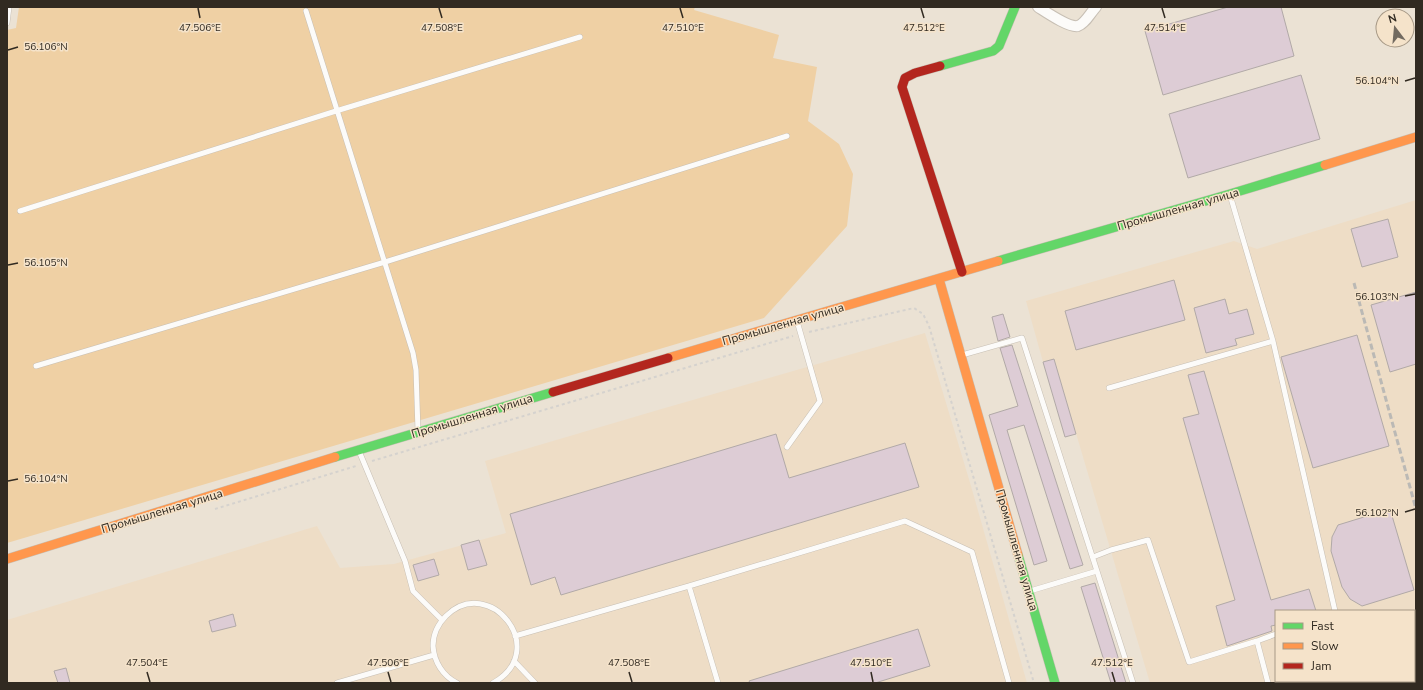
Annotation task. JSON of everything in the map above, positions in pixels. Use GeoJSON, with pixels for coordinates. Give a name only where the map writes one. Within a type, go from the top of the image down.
{"type":"FeatureCollection","features":[{"type":"Feature","properties":{"kind":"street"},"geometry":{"type":"LineString","coordinates":[[962,272],[902,87],[905,78],[915,73],[993,51],[999,46],[1015,7]]}},
{"type":"Feature","properties":{"kind":"street"},"geometry":{"type":"LineString","coordinates":[[1038,7],[1070,26],[1078,26],[1083,23],[1096,7]]}},
{"type":"Feature","properties":{"kind":"street","name":"Промышленная улица"},"geometry":{"type":"LineString","coordinates":[[7,560],[358,450],[796,320],[1230,194],[1416,137]]}},
{"type":"Feature","properties":{"kind":"street","name":"Промышленная улица"},"geometry":{"type":"LineString","coordinates":[[939,279],[1055,683]]}},
{"type":"Feature","properties":{"kind":"lane"},"geometry":{"type":"LineString","coordinates":[[7,23],[9,7]]}},
{"type":"Feature","properties":{"kind":"lane"},"geometry":{"type":"LineString","coordinates":[[306,11],[336,112],[385,262],[413,354],[416,370],[418,432]]}},
{"type":"Feature","properties":{"kind":"lane"},"geometry":{"type":"LineString","coordinates":[[20,211],[580,37]]}},
{"type":"Feature","properties":{"kind":"lane"},"geometry":{"type":"LineString","coordinates":[[36,366],[385,262],[787,136]]}},
{"type":"Feature","properties":{"kind":"lane"},"geometry":{"type":"LineString","coordinates":[[1230,194],[1273,341],[1335,610]]}},
{"type":"Feature","properties":{"kind":"lane"},"geometry":{"type":"LineString","coordinates":[[787,447],[820,401],[796,320]]}},
{"type":"Feature","properties":{"kind":"lane"},"geometry":{"type":"LineString","coordinates":[[960,356],[1022,338],[1133,683]]}},
{"type":"Feature","properties":{"kind":"lane"},"geometry":{"type":"LineString","coordinates":[[1109,388],[1273,341]]}},
{"type":"Feature","properties":{"kind":"lane"},"geometry":{"type":"LineString","coordinates":[[358,450],[405,561],[413,591],[442,620]]}},
{"type":"Feature","properties":{"kind":"lane"},"geometry":{"type":"LineString","coordinates":[[515,636],[689,586],[905,521],[972,552],[1009,683]]}},
{"type":"Feature","properties":{"kind":"lane"},"geometry":{"type":"LineString","coordinates":[[1093,558],[1111,550],[1148,540],[1189,662],[1275,634]]}},
{"type":"Feature","properties":{"kind":"lane"},"geometry":{"type":"LineString","coordinates":[[1029,591],[1097,571]]}},
{"type":"Feature","properties":{"kind":"lane"},"geometry":{"type":"LineString","coordinates":[[689,586],[718,683]]}},
{"type":"Feature","properties":{"kind":"lane"},"geometry":{"type":"LineString","coordinates":[[447,683],[434,655],[434,636],[437,628],[447,614],[461,606],[468,604],[491,607],[504,616],[513,629],[516,649],[514,661],[504,675],[492,683]]}},
{"type":"Feature","properties":{"kind":"lane"},"geometry":{"type":"LineString","coordinates":[[1257,641],[1268,683]]}},
{"type":"Feature","properties":{"kind":"lane"},"geometry":{"type":"LineString","coordinates":[[338,683],[434,655]]}},
{"type":"Feature","properties":{"kind":"lane"},"geometry":{"type":"LineString","coordinates":[[514,661],[535,683]]}},
{"type":"Feature","properties":{"kind":"lane"},"geometry":{"type":"LineString","coordinates":[[444,674],[457,683]]}},
{"type":"Feature","properties":{"kind":"path"},"geometry":{"type":"LineString","coordinates":[[364,464],[801,334],[914,308],[923,314],[929,326],[1034,683]]}},
{"type":"Feature","properties":{"kind":"shaded area"},"geometry":{"type":"Polygon","coordinates":[[[19,7],[695,7],[694,10],[779,35],[773,58],[817,67],[808,121],[839,144],[853,174],[847,226],[764,318],[7,543],[7,30],[16,28],[19,7]]]}},
{"type":"Feature","properties":{"kind":"shaded area"},"geometry":{"type":"Polygon","coordinates":[[[1416,200],[1416,683],[1150,683],[1054,359],[1043,362],[1026,301],[1234,241],[1257,249],[1416,200]]]}},
{"type":"Feature","properties":{"kind":"shaded area"},"geometry":{"type":"Polygon","coordinates":[[[925,333],[971,486],[1027,683],[7,683],[7,620],[317,526],[340,568],[394,564],[506,533],[485,461],[925,333]]]}},
{"type":"Feature","properties":{"kind":"building"},"geometry":{"type":"Polygon","coordinates":[[[1228,7],[1281,7],[1294,56],[1163,95],[1145,31],[1228,7]]]}},
{"type":"Feature","properties":{"kind":"building"},"geometry":{"type":"Polygon","coordinates":[[[1301,75],[1320,139],[1188,178],[1169,114],[1301,75]]]}},
{"type":"Feature","properties":{"kind":"building"},"geometry":{"type":"Polygon","coordinates":[[[1388,219],[1398,257],[1362,267],[1351,229],[1388,219]]]}},
{"type":"Feature","properties":{"kind":"building"},"geometry":{"type":"Polygon","coordinates":[[[1174,280],[1185,320],[1076,350],[1065,311],[1174,280]]]}},
{"type":"Feature","properties":{"kind":"building"},"geometry":{"type":"Polygon","coordinates":[[[1416,292],[1416,364],[1390,372],[1371,305],[1416,292]]]}},
{"type":"Feature","properties":{"kind":"building"},"geometry":{"type":"Polygon","coordinates":[[[1225,299],[1229,314],[1247,309],[1254,334],[1235,339],[1237,345],[1206,353],[1194,308],[1225,299]]]}},
{"type":"Feature","properties":{"kind":"building"},"geometry":{"type":"Polygon","coordinates":[[[1003,314],[1010,337],[998,341],[992,317],[1003,314]]]}},
{"type":"Feature","properties":{"kind":"building"},"geometry":{"type":"Polygon","coordinates":[[[1357,335],[1389,446],[1313,468],[1281,357],[1357,335]]]}},
{"type":"Feature","properties":{"kind":"building"},"geometry":{"type":"Polygon","coordinates":[[[1012,345],[1083,565],[1070,569],[1024,425],[1007,430],[1047,561],[1034,565],[989,415],[1018,406],[1000,348],[1012,345]]]}},
{"type":"Feature","properties":{"kind":"building"},"geometry":{"type":"Polygon","coordinates":[[[1054,359],[1076,434],[1065,437],[1043,362],[1054,359]]]}},
{"type":"Feature","properties":{"kind":"building"},"geometry":{"type":"Polygon","coordinates":[[[1204,371],[1271,600],[1309,589],[1316,610],[1275,610],[1275,625],[1271,626],[1272,631],[1227,646],[1216,606],[1235,600],[1183,418],[1199,414],[1188,375],[1204,371]]]}},
{"type":"Feature","properties":{"kind":"building"},"geometry":{"type":"Polygon","coordinates":[[[776,434],[789,478],[905,443],[919,487],[561,595],[555,577],[531,585],[510,514],[776,434]]]}},
{"type":"Feature","properties":{"kind":"building"},"geometry":{"type":"Polygon","coordinates":[[[1390,509],[1414,590],[1362,606],[1350,599],[1342,587],[1331,551],[1332,537],[1338,525],[1390,509]]]}},
{"type":"Feature","properties":{"kind":"building"},"geometry":{"type":"Polygon","coordinates":[[[479,540],[487,565],[468,570],[461,545],[479,540]]]}},
{"type":"Feature","properties":{"kind":"building"},"geometry":{"type":"Polygon","coordinates":[[[434,559],[439,575],[418,581],[413,565],[434,559]]]}},
{"type":"Feature","properties":{"kind":"building"},"geometry":{"type":"Polygon","coordinates":[[[1095,583],[1126,683],[1111,683],[1081,587],[1095,583]]]}},
{"type":"Feature","properties":{"kind":"building"},"geometry":{"type":"Polygon","coordinates":[[[233,614],[236,626],[212,632],[209,621],[233,614]]]}},
{"type":"Feature","properties":{"kind":"building"},"geometry":{"type":"Polygon","coordinates":[[[918,629],[930,666],[875,683],[750,683],[749,681],[918,629]]]}},
{"type":"Feature","properties":{"kind":"building"},"geometry":{"type":"Polygon","coordinates":[[[66,668],[70,683],[58,683],[54,671],[66,668]]]}},
{"type":"Feature","properties":{"kind":"railway"},"geometry":{"type":"LineString","coordinates":[[1354,283],[1416,509]]}},
{"type":"Feature","properties":{"kind":"traffic: fast"},"geometry":{"type":"LineString","coordinates":[[940,66],[993,51],[999,46],[1015,7]]}},
{"type":"Feature","properties":{"kind":"traffic: fast"},"geometry":{"type":"LineString","coordinates":[[998,261],[1325,165]]}},
{"type":"Feature","properties":{"kind":"traffic: fast"},"geometry":{"type":"LineString","coordinates":[[335,457],[553,392]]}},
{"type":"Feature","properties":{"kind":"traffic: fast"},"geometry":{"type":"LineString","coordinates":[[1018,555],[1055,683]]}},
{"type":"Feature","properties":{"kind":"traffic: slow"},"geometry":{"type":"LineString","coordinates":[[1325,165],[1416,137]]}},
{"type":"Feature","properties":{"kind":"traffic: slow"},"geometry":{"type":"LineString","coordinates":[[668,358],[998,261]]}},
{"type":"Feature","properties":{"kind":"traffic: slow"},"geometry":{"type":"LineString","coordinates":[[939,279],[1018,555]]}},
{"type":"Feature","properties":{"kind":"traffic: slow"},"geometry":{"type":"LineString","coordinates":[[7,559],[335,457]]}},
{"type":"Feature","properties":{"kind":"traffic: jam"},"geometry":{"type":"LineString","coordinates":[[940,66],[915,73],[905,78],[902,87],[962,272]]}},
{"type":"Feature","properties":{"kind":"traffic: jam"},"geometry":{"type":"LineString","coordinates":[[553,392],[668,358]]}}]}
